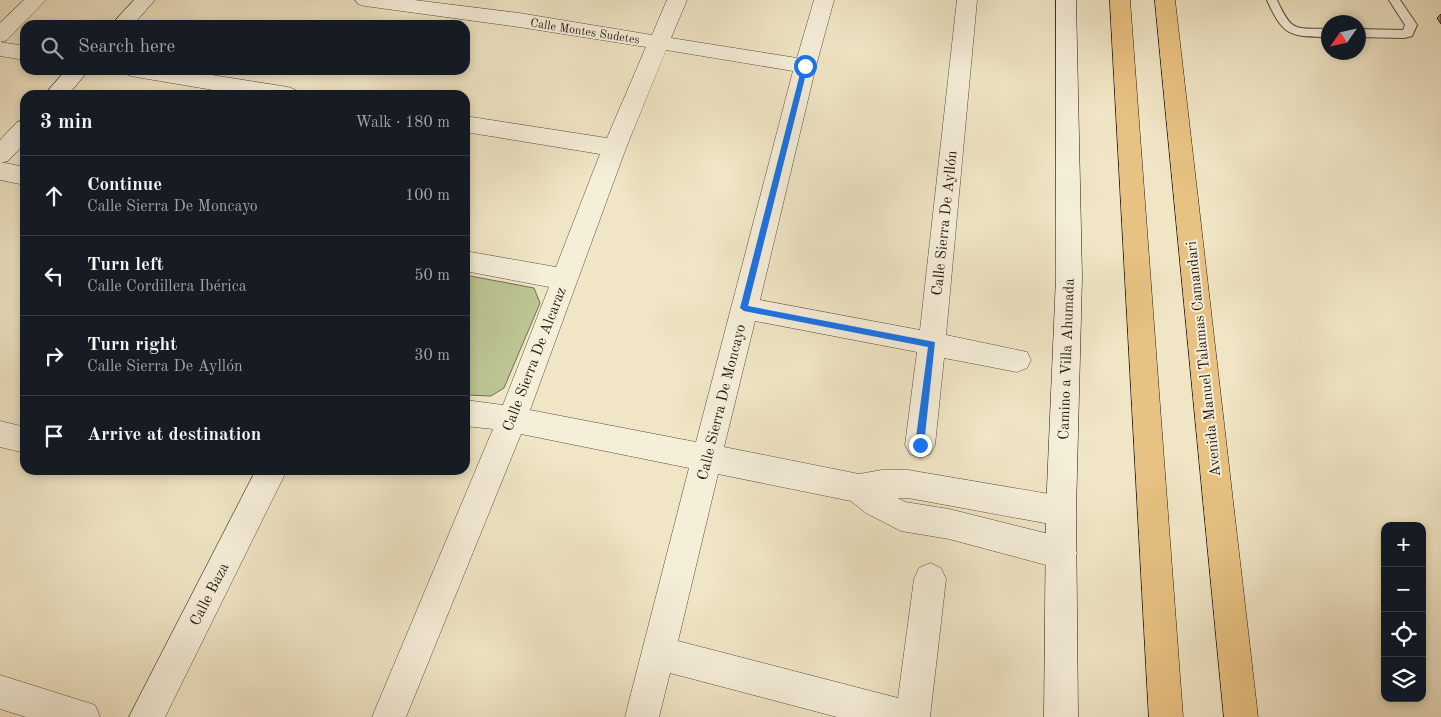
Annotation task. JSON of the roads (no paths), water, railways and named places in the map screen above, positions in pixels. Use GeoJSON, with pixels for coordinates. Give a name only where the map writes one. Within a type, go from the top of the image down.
{"type":"FeatureCollection","features":[{"type":"Feature","properties":{"kind":"main road"},"geometry":{"type":"LineString","coordinates":[[1120,0],[1166,717]]}},
{"type":"Feature","properties":{"kind":"main road","name":"Avenida Manuel Talamas Camandari"},"geometry":{"type":"LineString","coordinates":[[1165,0],[1241,717]]}},
{"type":"Feature","properties":{"kind":"street"},"geometry":{"type":"LineString","coordinates":[[0,35],[36,0]]}},
{"type":"Feature","properties":{"kind":"street"},"geometry":{"type":"LineString","coordinates":[[126,20],[145,0]]}},
{"type":"Feature","properties":{"kind":"street","name":"Calle Montes Sudetes"},"geometry":{"type":"LineString","coordinates":[[365,0],[519,20],[805,66]]}},
{"type":"Feature","properties":{"kind":"street"},"geometry":{"type":"LineString","coordinates":[[519,20],[530,0]]}},
{"type":"Feature","properties":{"kind":"street","name":"Calle Sierra De Alcaraz"},"geometry":{"type":"LineString","coordinates":[[389,717],[512,420],[614,148],[677,0]]}},
{"type":"Feature","properties":{"kind":"street","name":"Calle Sierra De Moncayo"},"geometry":{"type":"LineString","coordinates":[[642,717],[805,66],[824,0]]}},
{"type":"Feature","properties":{"kind":"street","name":"Calle Sierra De Ayllón"},"geometry":{"type":"LineString","coordinates":[[920,445],[967,0]]}},
{"type":"Feature","properties":{"kind":"street","name":"Camino a Villa Ahumada"},"geometry":{"type":"LineString","coordinates":[[1061,717],[1060,510],[1069,278],[1066,0]]}},
{"type":"Feature","properties":{"kind":"street"},"geometry":{"type":"LineString","coordinates":[[0,49],[20,52]]}},
{"type":"Feature","properties":{"kind":"street"},"geometry":{"type":"LineString","coordinates":[[60,90],[73,75]]}},
{"type":"Feature","properties":{"kind":"street"},"geometry":{"type":"LineString","coordinates":[[166,75],[258,90]]}},
{"type":"Feature","properties":{"kind":"street"},"geometry":{"type":"LineString","coordinates":[[470,125],[614,148]]}},
{"type":"Feature","properties":{"kind":"street"},"geometry":{"type":"LineString","coordinates":[[0,155],[20,133]]}},
{"type":"Feature","properties":{"kind":"street"},"geometry":{"type":"LineString","coordinates":[[0,171],[20,175]]}},
{"type":"Feature","properties":{"kind":"street"},"geometry":{"type":"LineString","coordinates":[[470,262],[564,279]]}},
{"type":"Feature","properties":{"kind":"street"},"geometry":{"type":"LineString","coordinates":[[744,308],[1017,360]]}},
{"type":"Feature","properties":{"kind":"street"},"geometry":{"type":"LineString","coordinates":[[470,415],[512,420],[859,488],[882,484],[908,484],[1060,510]]}},
{"type":"Feature","properties":{"kind":"street"},"geometry":{"type":"LineString","coordinates":[[0,434],[20,439]]}},
{"type":"Feature","properties":{"kind":"street","name":"Calle Baza"},"geometry":{"type":"LineString","coordinates":[[146,717],[269,475]]}},
{"type":"Feature","properties":{"kind":"street"},"geometry":{"type":"LineString","coordinates":[[859,488],[877,503],[901,516],[949,524],[1061,554]]}},
{"type":"Feature","properties":{"kind":"street"},"geometry":{"type":"LineString","coordinates":[[913,717],[930,579]]}},
{"type":"Feature","properties":{"kind":"street"},"geometry":{"type":"LineString","coordinates":[[658,653],[902,717]]}},
{"type":"Feature","properties":{"kind":"street"},"geometry":{"type":"LineString","coordinates":[[0,692],[83,717]]}},
{"type":"Feature","properties":{"kind":"lane"},"geometry":{"type":"LineString","coordinates":[[1272,0],[1282,22],[1290,30],[1321,33]]}},
{"type":"Feature","properties":{"kind":"lane"},"geometry":{"type":"LineString","coordinates":[[1366,34],[1408,33],[1411,25],[1394,0]]}}]}
